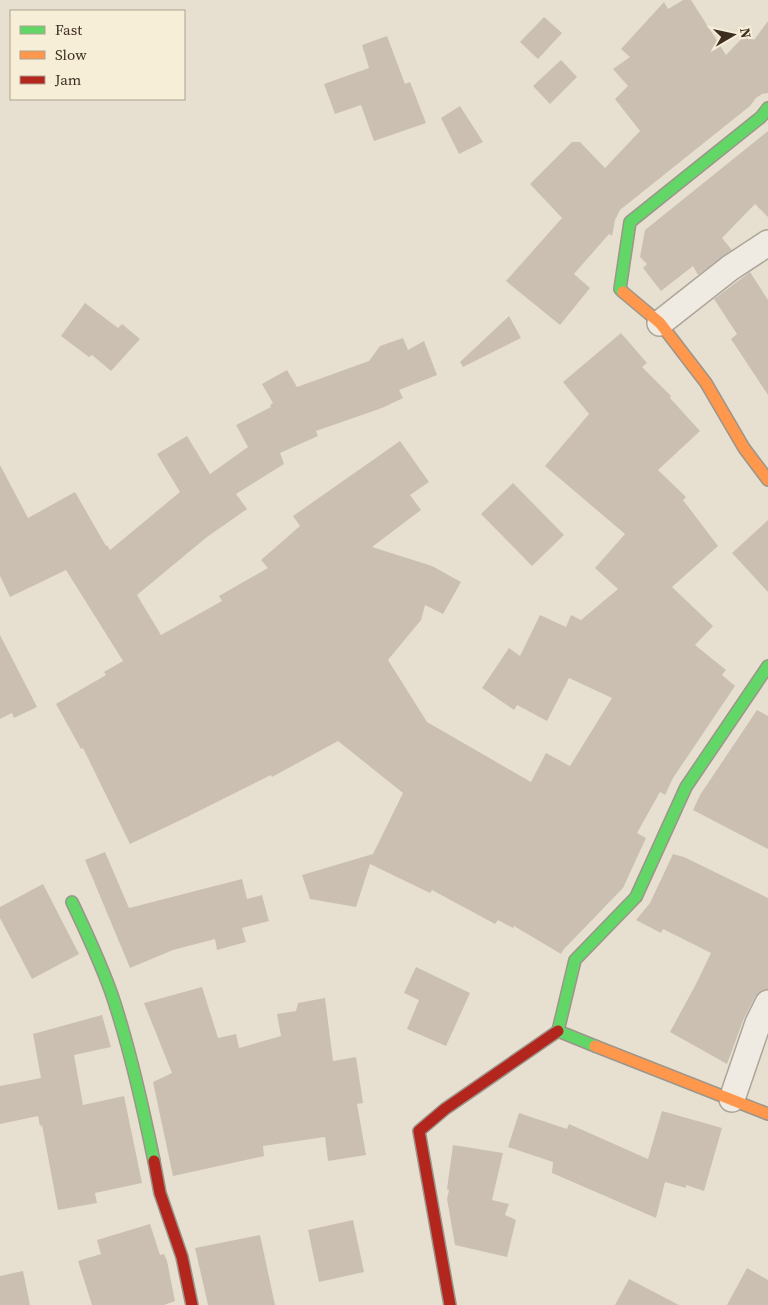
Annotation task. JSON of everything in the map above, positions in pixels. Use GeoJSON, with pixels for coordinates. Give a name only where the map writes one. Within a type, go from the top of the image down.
{"type":"FeatureCollection","features":[{"type":"Feature","properties":{"kind":"street"},"geometry":{"type":"LineString","coordinates":[[768,108],[762,117],[630,222],[620,289],[660,323],[706,383],[744,448],[768,480]]}},
{"type":"Feature","properties":{"kind":"street"},"geometry":{"type":"LineString","coordinates":[[660,323],[730,268],[768,243]]}},
{"type":"Feature","properties":{"kind":"street"},"geometry":{"type":"LineString","coordinates":[[450,1305],[419,1131],[445,1109],[558,1031],[575,960],[636,897],[686,787],[768,666]]}},
{"type":"Feature","properties":{"kind":"street"},"geometry":{"type":"LineString","coordinates":[[72,902],[98,958],[114,1001],[142,1101],[160,1193],[182,1257],[192,1305]]}},
{"type":"Feature","properties":{"kind":"street"},"geometry":{"type":"LineString","coordinates":[[732,1099],[758,1023],[768,1003]]}},
{"type":"Feature","properties":{"kind":"street"},"geometry":{"type":"LineString","coordinates":[[558,1031],[768,1114]]}},
{"type":"Feature","properties":{"kind":"building"},"geometry":{"type":"Polygon","coordinates":[[[683,0],[691,0],[726,55],[747,33],[754,40],[768,21],[768,93],[756,98],[750,106],[620,210],[615,220],[612,236],[609,234],[574,274],[590,288],[560,325],[506,281],[562,218],[530,184],[572,142],[580,142],[605,168],[640,131],[615,99],[628,86],[613,69],[630,57],[621,49],[664,2],[668,9],[683,0]]]}},
{"type":"Feature","properties":{"kind":"building"},"geometry":{"type":"Polygon","coordinates":[[[544,17],[562,33],[538,59],[520,42],[544,17]]]}},
{"type":"Feature","properties":{"kind":"building"},"geometry":{"type":"Polygon","coordinates":[[[387,36],[405,84],[410,82],[426,123],[374,141],[361,105],[335,114],[324,84],[369,68],[362,45],[387,36]]]}},
{"type":"Feature","properties":{"kind":"building"},"geometry":{"type":"Polygon","coordinates":[[[561,60],[577,77],[550,104],[533,86],[561,60]]]}},
{"type":"Feature","properties":{"kind":"building"},"geometry":{"type":"Polygon","coordinates":[[[460,106],[483,142],[459,154],[441,118],[460,106]]]}},
{"type":"Feature","properties":{"kind":"building"},"geometry":{"type":"Polygon","coordinates":[[[768,131],[768,217],[755,204],[722,238],[732,250],[698,275],[693,266],[661,291],[643,268],[647,264],[640,257],[645,230],[768,131]]]}},
{"type":"Feature","properties":{"kind":"building"},"geometry":{"type":"Polygon","coordinates":[[[750,272],[768,300],[768,395],[731,339],[737,334],[714,299],[750,272]]]}},
{"type":"Feature","properties":{"kind":"building"},"geometry":{"type":"Polygon","coordinates":[[[85,303],[118,328],[122,324],[140,339],[111,371],[92,355],[89,357],[61,336],[85,303]]]}},
{"type":"Feature","properties":{"kind":"building"},"geometry":{"type":"Polygon","coordinates":[[[509,316],[521,338],[463,367],[460,362],[509,316]]]}},
{"type":"Feature","properties":{"kind":"building"},"geometry":{"type":"Polygon","coordinates":[[[621,333],[647,363],[642,367],[671,396],[670,398],[700,431],[658,470],[686,497],[683,500],[718,546],[672,587],[713,626],[695,645],[726,670],[722,675],[735,686],[673,778],[665,795],[660,792],[637,833],[646,838],[623,888],[561,954],[514,926],[513,928],[498,920],[495,924],[432,890],[430,893],[370,864],[356,907],[310,899],[302,875],[373,854],[403,793],[338,741],[272,777],[271,775],[130,844],[83,748],[81,749],[56,704],[106,675],[104,672],[123,661],[66,570],[10,597],[0,576],[0,465],[28,518],[75,492],[110,550],[180,492],[157,454],[187,436],[210,474],[248,447],[236,425],[271,407],[270,405],[273,403],[262,384],[287,370],[297,387],[369,361],[380,346],[403,338],[408,350],[424,341],[437,375],[399,390],[403,398],[382,408],[316,431],[318,436],[280,453],[284,464],[236,494],[247,509],[207,537],[137,595],[161,635],[222,601],[219,596],[268,568],[261,560],[300,526],[293,516],[400,441],[429,482],[410,495],[421,510],[372,547],[432,566],[461,582],[443,614],[425,605],[421,620],[388,660],[427,722],[531,782],[546,753],[570,766],[612,698],[569,678],[547,721],[517,705],[514,710],[482,688],[509,648],[520,656],[540,615],[566,627],[571,615],[581,620],[618,589],[595,568],[625,534],[545,466],[589,414],[563,382],[621,333]]]}},
{"type":"Feature","properties":{"kind":"building"},"geometry":{"type":"Polygon","coordinates":[[[513,483],[564,535],[532,566],[481,514],[513,483]]]}},
{"type":"Feature","properties":{"kind":"building"},"geometry":{"type":"Polygon","coordinates":[[[768,520],[768,592],[732,553],[768,520]]]}},
{"type":"Feature","properties":{"kind":"building"},"geometry":{"type":"Polygon","coordinates":[[[0,635],[37,707],[14,718],[12,713],[0,719],[0,635]]]}},
{"type":"Feature","properties":{"kind":"building"},"geometry":{"type":"Polygon","coordinates":[[[757,710],[768,716],[768,849],[693,810],[700,795],[757,710]]]}},
{"type":"Feature","properties":{"kind":"building"},"geometry":{"type":"Polygon","coordinates":[[[105,852],[129,908],[242,879],[247,899],[262,895],[269,921],[242,928],[246,942],[217,950],[215,939],[173,950],[130,968],[85,860],[105,852]]]}},
{"type":"Feature","properties":{"kind":"building"},"geometry":{"type":"Polygon","coordinates":[[[673,854],[684,857],[768,898],[768,989],[761,991],[755,997],[744,1018],[727,1064],[670,1032],[711,953],[663,929],[661,933],[636,920],[650,903],[673,854]]]}},
{"type":"Feature","properties":{"kind":"building"},"geometry":{"type":"Polygon","coordinates":[[[43,884],[79,954],[32,979],[0,918],[0,907],[43,884]]]}},
{"type":"Feature","properties":{"kind":"building"},"geometry":{"type":"Polygon","coordinates":[[[416,967],[470,993],[446,1046],[407,1029],[419,1000],[404,993],[416,967]]]}},
{"type":"Feature","properties":{"kind":"building"},"geometry":{"type":"Polygon","coordinates":[[[202,987],[218,1038],[236,1034],[239,1048],[281,1036],[277,1014],[296,1011],[298,1003],[325,998],[333,1061],[356,1057],[363,1103],[357,1104],[366,1155],[328,1161],[325,1137],[263,1146],[264,1156],[173,1176],[153,1082],[172,1073],[144,1003],[202,987]]]}},
{"type":"Feature","properties":{"kind":"building"},"geometry":{"type":"Polygon","coordinates":[[[102,1015],[111,1047],[74,1055],[83,1105],[124,1096],[142,1183],[95,1193],[97,1203],[58,1210],[42,1125],[40,1126],[38,1116],[0,1124],[0,1086],[41,1078],[33,1034],[102,1015]]]}},
{"type":"Feature","properties":{"kind":"building"},"geometry":{"type":"Polygon","coordinates":[[[662,1111],[722,1128],[704,1191],[686,1185],[686,1188],[665,1182],[656,1218],[552,1173],[553,1162],[508,1147],[519,1113],[567,1129],[569,1124],[648,1159],[662,1111]]]}},
{"type":"Feature","properties":{"kind":"building"},"geometry":{"type":"Polygon","coordinates":[[[453,1145],[503,1153],[492,1200],[509,1204],[505,1215],[516,1220],[507,1257],[455,1245],[447,1199],[453,1145]]]}},
{"type":"Feature","properties":{"kind":"building"},"geometry":{"type":"Polygon","coordinates":[[[353,1220],[364,1272],[319,1282],[308,1230],[353,1220]]]}},
{"type":"Feature","properties":{"kind":"building"},"geometry":{"type":"Polygon","coordinates":[[[150,1224],[160,1255],[164,1254],[167,1261],[175,1301],[164,1305],[92,1305],[78,1261],[101,1254],[97,1240],[150,1224]]]}},
{"type":"Feature","properties":{"kind":"building"},"geometry":{"type":"Polygon","coordinates":[[[260,1235],[275,1305],[208,1305],[195,1248],[260,1235]]]}},
{"type":"Feature","properties":{"kind":"building"},"geometry":{"type":"Polygon","coordinates":[[[747,1268],[768,1280],[768,1305],[727,1305],[747,1268]]]}},
{"type":"Feature","properties":{"kind":"building"},"geometry":{"type":"Polygon","coordinates":[[[23,1271],[30,1305],[0,1305],[0,1276],[23,1271]]]}},
{"type":"Feature","properties":{"kind":"building"},"geometry":{"type":"Polygon","coordinates":[[[629,1279],[679,1305],[615,1305],[629,1279]]]}},
{"type":"Feature","properties":{"kind":"traffic: fast"},"geometry":{"type":"LineString","coordinates":[[623,292],[620,289],[630,222],[761,117],[768,108]]}},
{"type":"Feature","properties":{"kind":"traffic: fast"},"geometry":{"type":"LineString","coordinates":[[595,1046],[558,1031],[575,960],[636,897],[686,787],[768,666]]}},
{"type":"Feature","properties":{"kind":"traffic: fast"},"geometry":{"type":"LineString","coordinates":[[72,902],[110,988],[126,1040],[154,1161]]}},
{"type":"Feature","properties":{"kind":"traffic: slow"},"geometry":{"type":"LineString","coordinates":[[623,292],[660,323],[706,383],[744,448],[768,480]]}},
{"type":"Feature","properties":{"kind":"traffic: slow"},"geometry":{"type":"LineString","coordinates":[[595,1046],[768,1114]]}},
{"type":"Feature","properties":{"kind":"traffic: jam"},"geometry":{"type":"LineString","coordinates":[[450,1305],[419,1131],[445,1109],[558,1031]]}},
{"type":"Feature","properties":{"kind":"traffic: jam"},"geometry":{"type":"LineString","coordinates":[[154,1161],[160,1193],[182,1257],[192,1305]]}}]}
